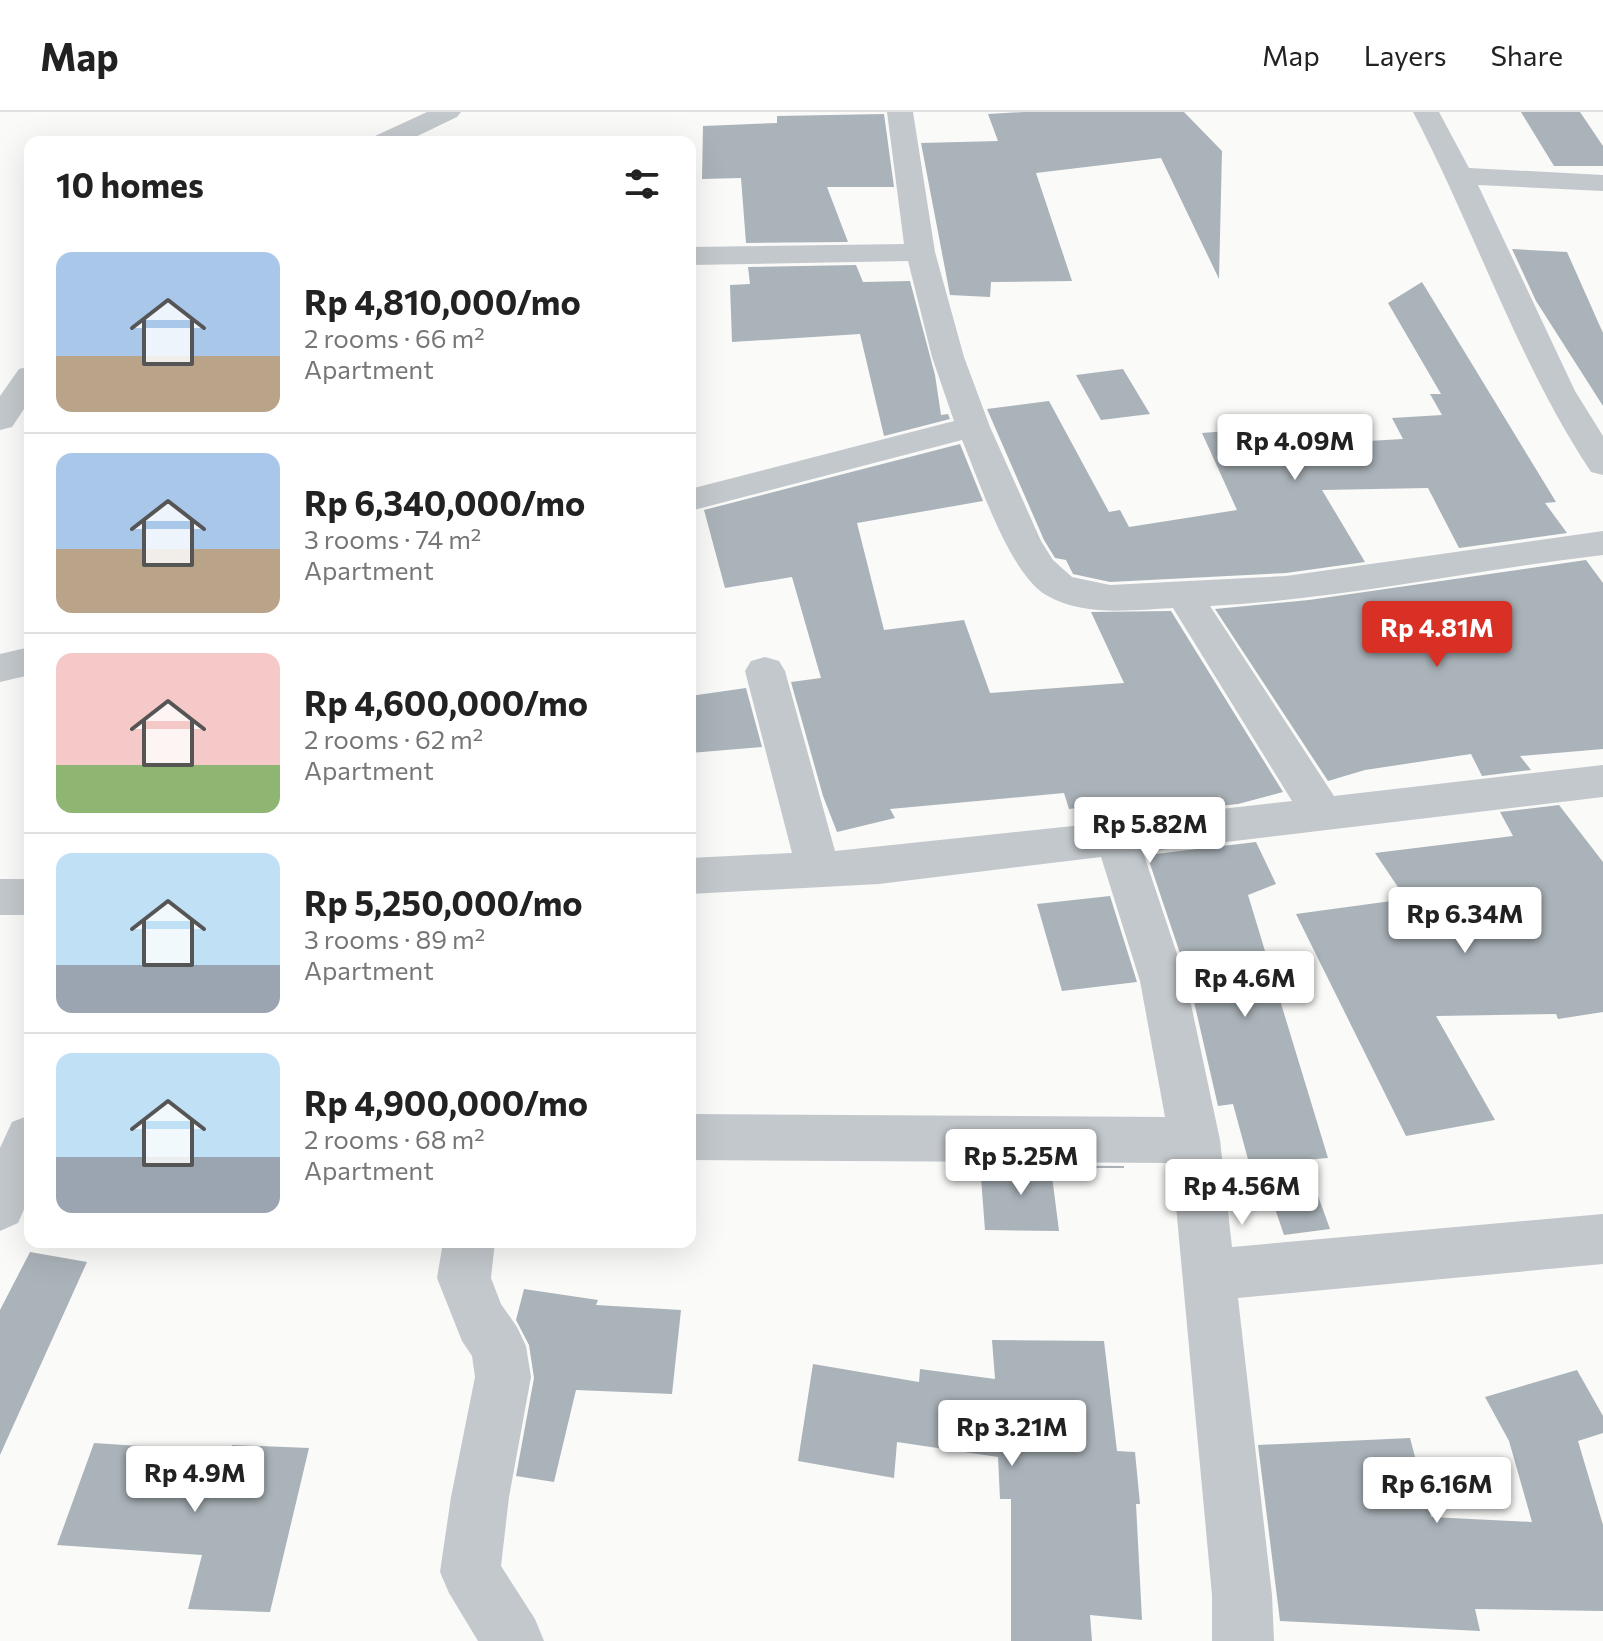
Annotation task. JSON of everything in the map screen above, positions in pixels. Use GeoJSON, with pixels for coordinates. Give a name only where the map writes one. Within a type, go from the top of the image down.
{"type":"FeatureCollection","features":[{"type":"Feature","properties":{"kind":"street"},"geometry":{"type":"LineString","coordinates":[[397,136],[448,112]]}},
{"type":"Feature","properties":{"kind":"street"},"geometry":{"type":"LineString","coordinates":[[900,112],[920,252],[948,357],[973,427],[1023,541],[1040,569],[1059,586],[1081,594],[1110,598],[1286,589],[1510,554],[1603,543]]}},
{"type":"Feature","properties":{"kind":"street"},"geometry":{"type":"LineString","coordinates":[[1426,112],[1460,176],[1559,391],[1591,424],[1603,464]]}},
{"type":"Feature","properties":{"kind":"street"},"geometry":{"type":"LineString","coordinates":[[1460,176],[1603,183]]}},
{"type":"Feature","properties":{"kind":"street"},"geometry":{"type":"LineString","coordinates":[[696,256],[920,252]]}},
{"type":"Feature","properties":{"kind":"street"},"geometry":{"type":"LineString","coordinates":[[0,420],[24,385]]}},
{"type":"Feature","properties":{"kind":"street"},"geometry":{"type":"LineString","coordinates":[[696,498],[973,427]]}},
{"type":"Feature","properties":{"kind":"street"},"geometry":{"type":"LineString","coordinates":[[1183,594],[1322,813]]}},
{"type":"Feature","properties":{"kind":"street"},"geometry":{"type":"LineString","coordinates":[[0,668],[24,662]]}},
{"type":"Feature","properties":{"kind":"street"},"geometry":{"type":"LineString","coordinates":[[765,671],[818,869]]}},
{"type":"Feature","properties":{"kind":"street"},"geometry":{"type":"LineString","coordinates":[[696,876],[879,866],[1116,835],[1603,781]]}},
{"type":"Feature","properties":{"kind":"street"},"geometry":{"type":"LineString","coordinates":[[1116,835],[1163,981],[1195,1140],[1242,1595],[1243,1641]]}},
{"type":"Feature","properties":{"kind":"street"},"geometry":{"type":"LineString","coordinates":[[0,897],[24,897]]}},
{"type":"Feature","properties":{"kind":"street"},"geometry":{"type":"LineString","coordinates":[[696,1137],[1195,1140]]}},
{"type":"Feature","properties":{"kind":"street"},"geometry":{"type":"LineString","coordinates":[[0,1206],[24,1152]]}},
{"type":"Feature","properties":{"kind":"street"},"geometry":{"type":"LineString","coordinates":[[1209,1275],[1603,1239]]}},
{"type":"Feature","properties":{"kind":"street"},"geometry":{"type":"LineString","coordinates":[[468,1248],[464,1278],[481,1322],[498,1346],[503,1377],[480,1497],[470,1572],[513,1641]]}},
{"type":"Feature","properties":{"kind":"building"},"geometry":{"type":"Polygon","coordinates":[[[1184,112],[1222,151],[1219,279],[1161,158],[1036,173],[1072,281],[991,282],[990,297],[950,295],[921,143],[998,141],[988,114],[1184,112]]]}},
{"type":"Feature","properties":{"kind":"building"},"geometry":{"type":"Polygon","coordinates":[[[1521,112],[1580,112],[1603,146],[1603,166],[1554,166],[1521,112]]]}},
{"type":"Feature","properties":{"kind":"building"},"geometry":{"type":"Polygon","coordinates":[[[884,114],[894,187],[827,187],[848,242],[746,243],[741,178],[702,179],[703,126],[777,123],[777,116],[884,114]]]}},
{"type":"Feature","properties":{"kind":"building"},"geometry":{"type":"Polygon","coordinates":[[[1512,249],[1567,252],[1603,333],[1603,406],[1536,301],[1512,249]]]}},
{"type":"Feature","properties":{"kind":"building"},"geometry":{"type":"Polygon","coordinates":[[[856,265],[863,282],[910,281],[935,375],[941,415],[948,414],[950,419],[884,436],[860,334],[732,342],[730,285],[750,284],[748,267],[856,265]]]}},
{"type":"Feature","properties":{"kind":"building"},"geometry":{"type":"Polygon","coordinates":[[[1422,282],[1556,502],[1545,503],[1567,533],[1459,548],[1428,488],[1322,490],[1365,562],[1286,573],[1110,582],[1073,574],[1066,560],[1055,558],[1044,540],[987,409],[1049,401],[1109,512],[1120,510],[1129,527],[1237,510],[1202,433],[1289,426],[1299,445],[1403,439],[1392,418],[1442,415],[1430,394],[1441,394],[1388,303],[1422,282]]]}},
{"type":"Feature","properties":{"kind":"building"},"geometry":{"type":"Polygon","coordinates":[[[1123,369],[1150,414],[1101,420],[1076,375],[1123,369]]]}},
{"type":"Feature","properties":{"kind":"building"},"geometry":{"type":"Polygon","coordinates":[[[960,444],[983,501],[857,523],[884,630],[964,620],[990,693],[1124,683],[1091,612],[1171,611],[1283,792],[1238,804],[1129,816],[1123,803],[1069,809],[1064,793],[890,809],[895,818],[837,832],[823,796],[791,682],[821,678],[792,577],[725,588],[704,510],[960,444]]]}},
{"type":"Feature","properties":{"kind":"building"},"geometry":{"type":"Polygon","coordinates":[[[1586,560],[1603,583],[1603,749],[1520,756],[1531,770],[1482,776],[1471,754],[1365,770],[1328,781],[1215,609],[1309,600],[1586,560]]]}},
{"type":"Feature","properties":{"kind":"building"},"geometry":{"type":"Polygon","coordinates":[[[746,688],[762,747],[696,752],[696,695],[746,688]]]}},
{"type":"Feature","properties":{"kind":"building"},"geometry":{"type":"Polygon","coordinates":[[[1559,805],[1603,862],[1603,1012],[1558,1019],[1556,1014],[1436,1016],[1495,1120],[1406,1136],[1296,914],[1406,899],[1375,853],[1513,836],[1500,812],[1559,805]]]}},
{"type":"Feature","properties":{"kind":"building"},"geometry":{"type":"Polygon","coordinates":[[[1256,842],[1276,884],[1248,895],[1328,1158],[1305,1160],[1330,1229],[1284,1235],[1259,1162],[1249,1163],[1233,1104],[1218,1106],[1189,980],[1147,855],[1256,842]]]}},
{"type":"Feature","properties":{"kind":"building"},"geometry":{"type":"Polygon","coordinates":[[[1110,896],[1137,982],[1062,991],[1037,904],[1110,896]]]}},
{"type":"Feature","properties":{"kind":"building"},"geometry":{"type":"Polygon","coordinates":[[[980,1165],[1124,1168],[1051,1168],[1059,1231],[985,1230],[980,1165]]]}},
{"type":"Feature","properties":{"kind":"building"},"geometry":{"type":"Polygon","coordinates":[[[30,1252],[87,1262],[0,1455],[0,1310],[30,1252]]]}},
{"type":"Feature","properties":{"kind":"building"},"geometry":{"type":"Polygon","coordinates":[[[524,1289],[598,1300],[596,1305],[681,1310],[672,1394],[576,1390],[554,1482],[516,1476],[534,1378],[529,1345],[516,1320],[524,1289]]]}},
{"type":"Feature","properties":{"kind":"building"},"geometry":{"type":"Polygon","coordinates":[[[992,1340],[1104,1341],[1117,1451],[1135,1452],[1140,1504],[1136,1504],[1142,1620],[1090,1615],[1092,1641],[1011,1641],[1011,1499],[1000,1499],[998,1457],[897,1442],[894,1478],[798,1461],[813,1364],[919,1382],[920,1369],[995,1379],[992,1340]]]}},
{"type":"Feature","properties":{"kind":"building"},"geometry":{"type":"Polygon","coordinates":[[[1577,1370],[1603,1416],[1603,1433],[1578,1441],[1603,1525],[1603,1611],[1475,1609],[1480,1631],[1280,1621],[1258,1445],[1410,1438],[1431,1517],[1532,1522],[1509,1441],[1485,1397],[1577,1370]]]}},
{"type":"Feature","properties":{"kind":"building"},"geometry":{"type":"Polygon","coordinates":[[[94,1443],[230,1452],[232,1445],[309,1448],[270,1612],[188,1609],[202,1555],[57,1545],[94,1443]]]}}]}
